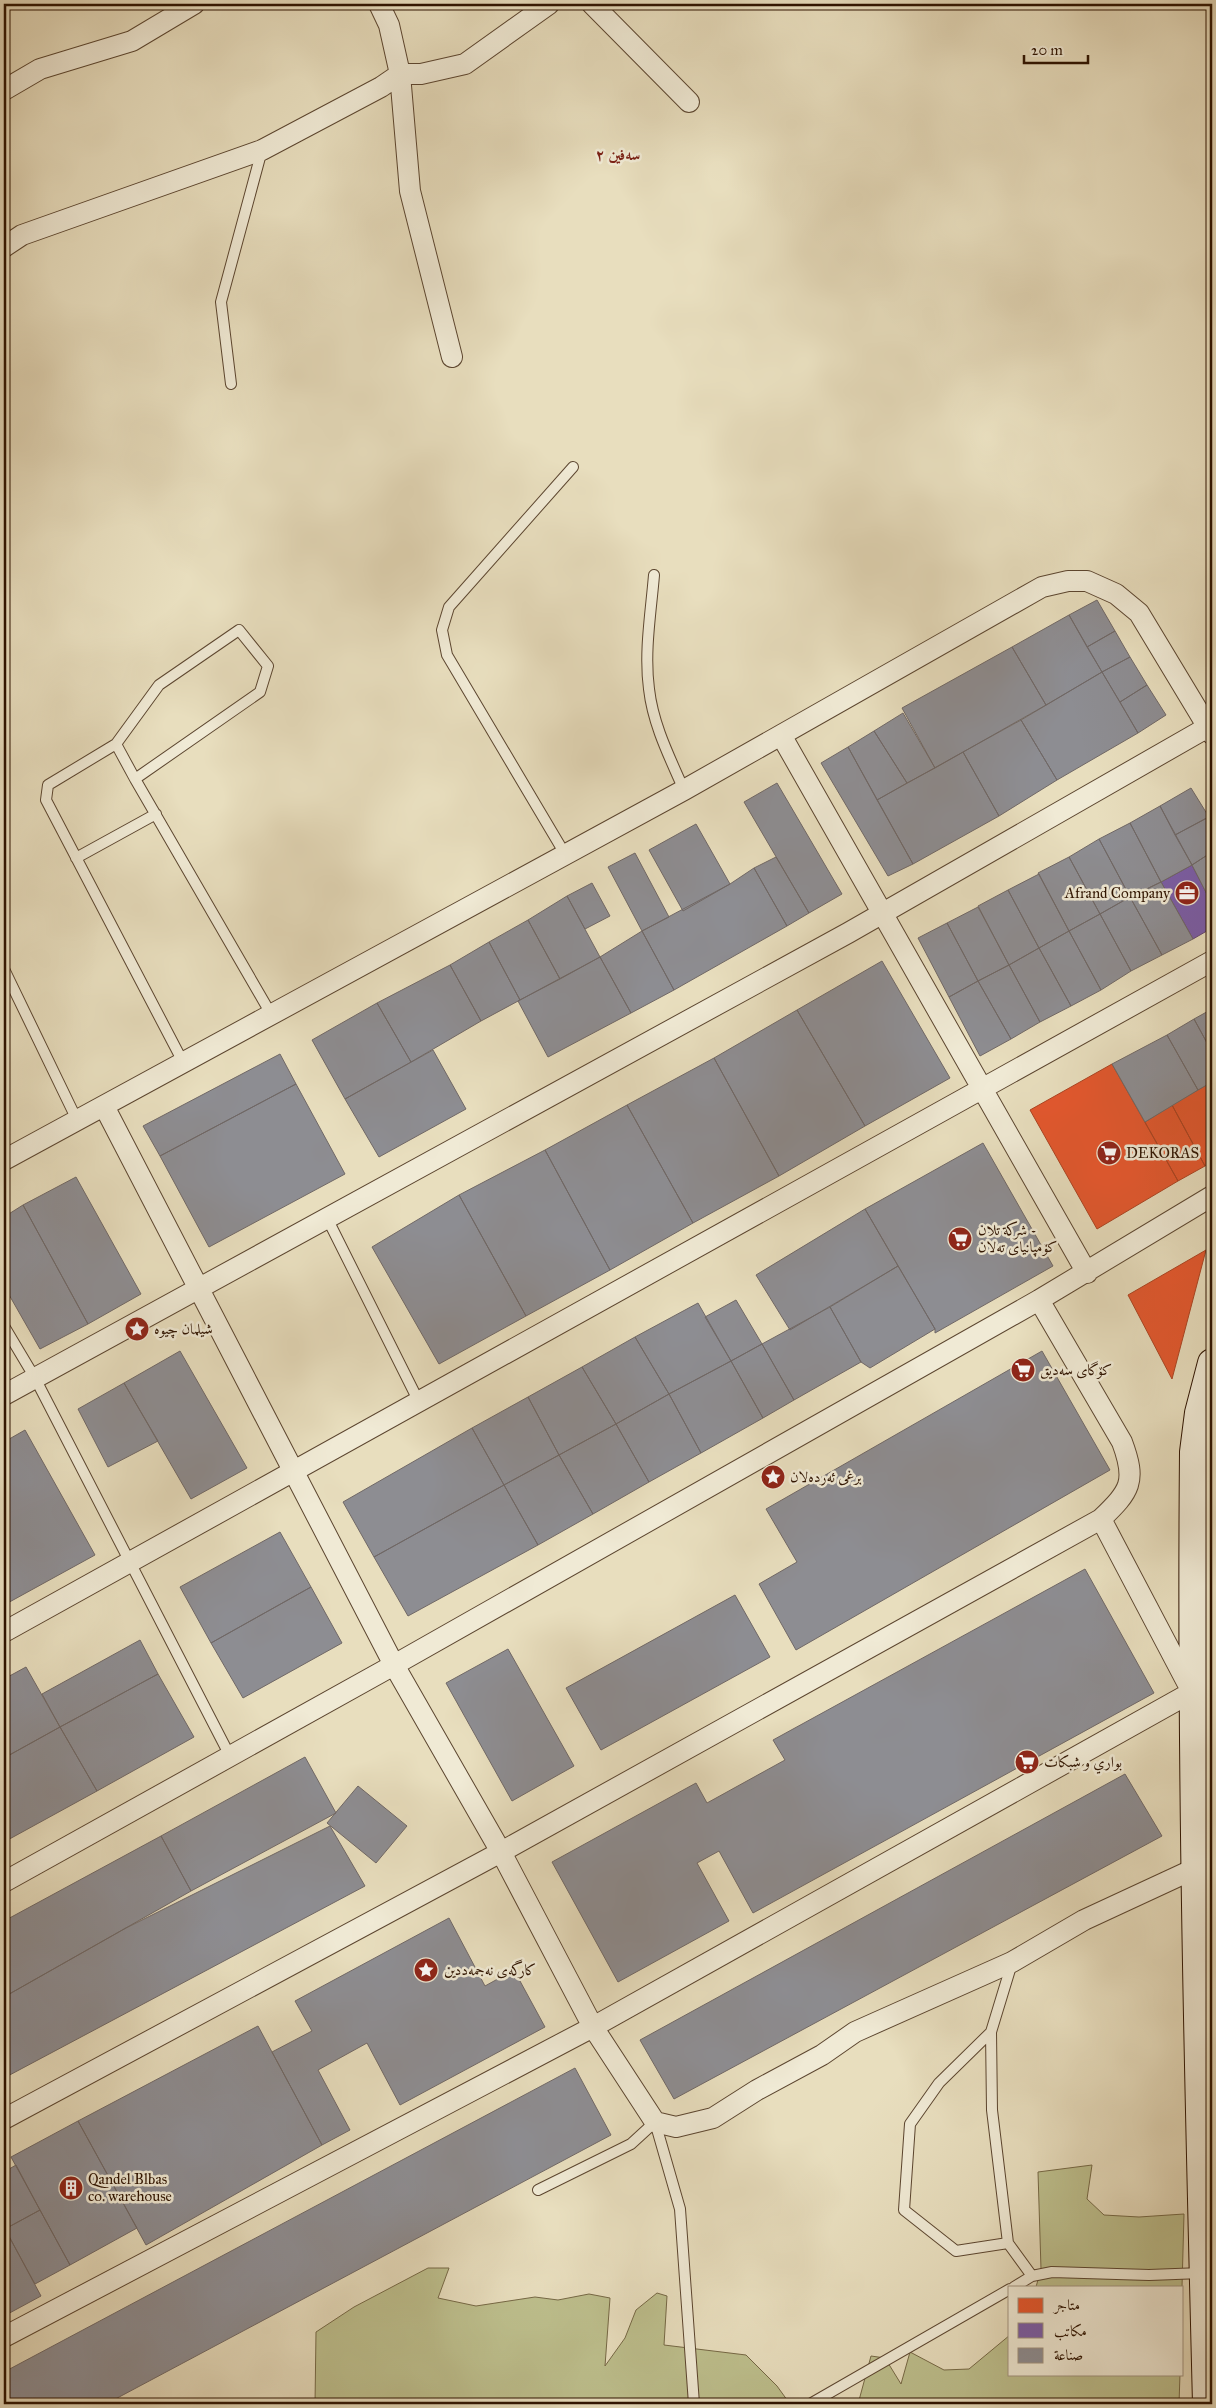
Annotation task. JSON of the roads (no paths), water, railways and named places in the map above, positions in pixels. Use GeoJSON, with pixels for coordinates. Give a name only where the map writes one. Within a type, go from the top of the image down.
{"type":"FeatureCollection","features":[{"type":"Feature","properties":{"kind":"street"},"geometry":{"type":"LineString","coordinates":[[4,90],[40,69],[132,41],[194,4]]}},
{"type":"Feature","properties":{"kind":"street"},"geometry":{"type":"LineString","coordinates":[[379,4],[389,25],[400,74],[410,191],[452,357]]}},
{"type":"Feature","properties":{"kind":"street"},"geometry":{"type":"LineString","coordinates":[[4,247],[30,232],[262,150],[381,87],[400,74],[421,74],[465,64],[549,4]]}},
{"type":"Feature","properties":{"kind":"street"},"geometry":{"type":"LineString","coordinates":[[592,4],[689,102]]}},
{"type":"Feature","properties":{"kind":"street"},"geometry":{"type":"LineString","coordinates":[[4,1160],[782,736],[1042,587],[1068,581],[1087,581],[1116,594],[1139,613],[1210,730],[884,913],[4,1395]]}},
{"type":"Feature","properties":{"kind":"street"},"geometry":{"type":"LineString","coordinates":[[782,736],[1087,1273]]}},
{"type":"Feature","properties":{"kind":"street"},"geometry":{"type":"LineString","coordinates":[[4,1632],[1212,961]]}},
{"type":"Feature","properties":{"kind":"street"},"geometry":{"type":"LineString","coordinates":[[104,1106],[394,1665],[501,1852],[594,2027],[655,2122],[676,2127],[713,2118],[757,2090],[822,2056],[855,2032],[1012,1962],[1084,1920],[1194,1869]]}},
{"type":"Feature","properties":{"kind":"street"},"geometry":{"type":"LineString","coordinates":[[4,1882],[394,1665],[1087,1273],[1212,1196]]}},
{"type":"Feature","properties":{"kind":"street"},"geometry":{"type":"LineString","coordinates":[[4,2119],[501,1852],[1102,1519],[1123,1498],[1130,1483],[1130,1463],[1122,1442],[1039,1300]]}},
{"type":"Feature","properties":{"kind":"street"},"geometry":{"type":"LineString","coordinates":[[1207,2404],[1194,1869],[1192,1692],[1194,1452],[1199,1413],[1212,1363]]}},
{"type":"Feature","properties":{"kind":"street"},"geometry":{"type":"LineString","coordinates":[[1102,1519],[1192,1692]]}},
{"type":"Feature","properties":{"kind":"street"},"geometry":{"type":"LineString","coordinates":[[4,2337],[594,2027],[1192,1692]]}},
{"type":"Feature","properties":{"kind":"lane"},"geometry":{"type":"LineString","coordinates":[[231,384],[221,302],[262,150]]}},
{"type":"Feature","properties":{"kind":"lane"},"geometry":{"type":"LineString","coordinates":[[564,854],[447,655],[442,630],[449,607],[573,466]]}},
{"type":"Feature","properties":{"kind":"lane"},"geometry":{"type":"LineString","coordinates":[[654,575],[648,653],[649,689],[654,716],[684,790]]}},
{"type":"Feature","properties":{"kind":"lane"},"geometry":{"type":"LineString","coordinates":[[136,779],[260,692],[268,666],[239,630],[159,685],[116,744],[48,785],[46,800],[183,1062]]}},
{"type":"Feature","properties":{"kind":"lane"},"geometry":{"type":"LineString","coordinates":[[116,744],[271,1014]]}},
{"type":"Feature","properties":{"kind":"lane"},"geometry":{"type":"LineString","coordinates":[[76,858],[156,814]]}},
{"type":"Feature","properties":{"kind":"lane"},"geometry":{"type":"LineString","coordinates":[[4,969],[77,1120]]}},
{"type":"Feature","properties":{"kind":"lane"},"geometry":{"type":"LineString","coordinates":[[327,1218],[419,1402]]}},
{"type":"Feature","properties":{"kind":"lane"},"geometry":{"type":"LineString","coordinates":[[4,1326],[35,1378],[230,1756]]}},
{"type":"Feature","properties":{"kind":"lane"},"geometry":{"type":"LineString","coordinates":[[1012,1962],[991,2032],[992,2110],[1008,2243],[1032,2276]]}},
{"type":"Feature","properties":{"kind":"lane"},"geometry":{"type":"LineString","coordinates":[[991,2032],[939,2082],[910,2124],[904,2210],[956,2251],[1008,2243]]}},
{"type":"Feature","properties":{"kind":"lane"},"geometry":{"type":"LineString","coordinates":[[538,2190],[631,2144],[655,2122],[680,2209],[694,2404]]}},
{"type":"Feature","properties":{"kind":"lane"},"geometry":{"type":"LineString","coordinates":[[1016,2286],[1032,2276],[1052,2272],[1149,2275],[1204,2273]]}},
{"type":"Feature","properties":{"kind":"lane"},"geometry":{"type":"LineString","coordinates":[[810,2404],[1008,2290]]}},
{"type":"Feature","properties":{"kind":"place","name":"Afrand Company"},"geometry":{"type":"Point","coordinates":[1187,893]}},
{"type":"Feature","properties":{"kind":"place","name":"DEKORAS"},"geometry":{"type":"Point","coordinates":[1109,1153]}},
{"type":"Feature","properties":{"kind":"place","name":"شركة تلان - کۆمپانیای تەلان"},"geometry":{"type":"Point","coordinates":[960,1239]}},
{"type":"Feature","properties":{"kind":"place","name":"شيلمان چیوه"},"geometry":{"type":"Point","coordinates":[137,1329]}},
{"type":"Feature","properties":{"kind":"place","name":"کۆگای سەدیق"},"geometry":{"type":"Point","coordinates":[1023,1370]}},
{"type":"Feature","properties":{"kind":"place","name":"برغی ئەردەلان"},"geometry":{"type":"Point","coordinates":[773,1477]}},
{"type":"Feature","properties":{"kind":"place","name":"بواري و شبكات"},"geometry":{"type":"Point","coordinates":[1027,1762]}},
{"type":"Feature","properties":{"kind":"place","name":"کارگەی نەجمەددین"},"geometry":{"type":"Point","coordinates":[426,1970]}},
{"type":"Feature","properties":{"kind":"place","name":"Qandel Blbas co. warehouse"},"geometry":{"type":"Point","coordinates":[71,2188]}},
{"type":"Feature","properties":{"kind":"district","name":"سەفین ٢"},"geometry":{"type":"Point","coordinates":[618,154]}}]}
